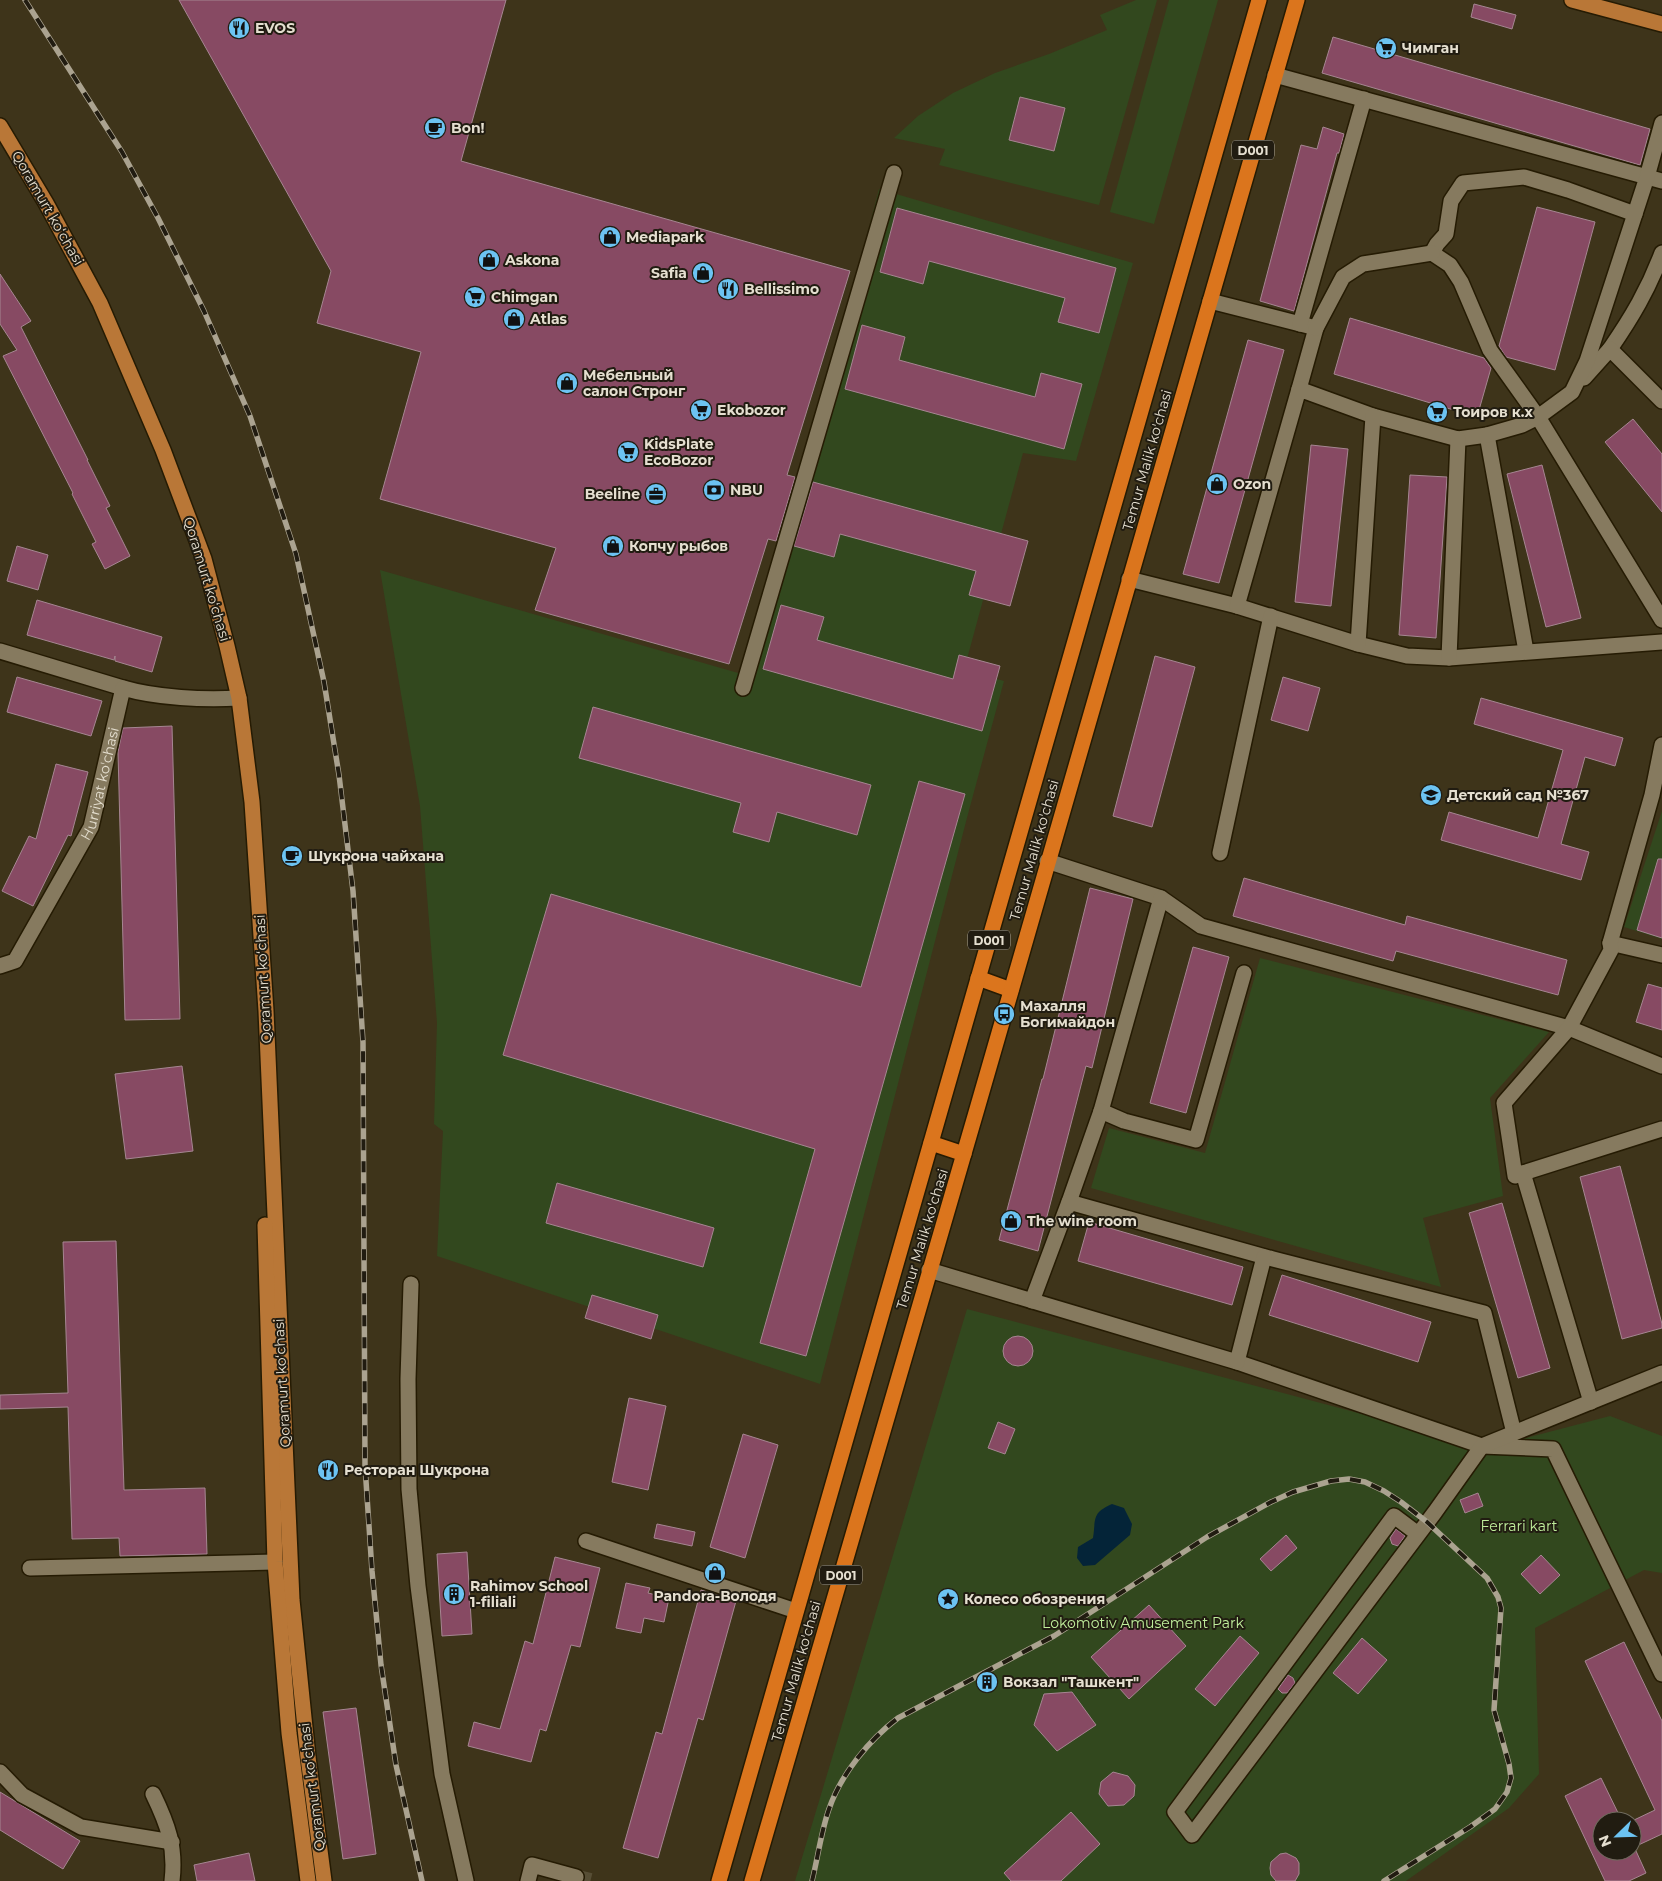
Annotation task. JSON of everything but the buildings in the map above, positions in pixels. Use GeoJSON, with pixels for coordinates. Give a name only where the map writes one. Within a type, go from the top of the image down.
{"type":"FeatureCollection","features":[{"type":"Feature","properties":{"kind":"highway","name":"Temur Malik ko'chasi"},"geometry":{"type":"LineString","coordinates":[[719,1881],[1259,0]]}},
{"type":"Feature","properties":{"kind":"highway","name":"Temur Malik ko'chasi"},"geometry":{"type":"LineString","coordinates":[[752,1881],[1297,0]]}},
{"type":"Feature","properties":{"kind":"highway"},"geometry":{"type":"LineString","coordinates":[[978,978],[1011,990]]}},
{"type":"Feature","properties":{"kind":"highway"},"geometry":{"type":"LineString","coordinates":[[931,1143],[964,1154]]}},
{"type":"Feature","properties":{"kind":"main road"},"geometry":{"type":"LineString","coordinates":[[1572,0],[1662,24]]}},
{"type":"Feature","properties":{"kind":"main road","name":"Qoramurt koʻchasi"},"geometry":{"type":"LineString","coordinates":[[0,126],[46,203],[100,303],[163,450],[204,559],[227,646],[252,802],[266,1011],[292,1600],[308,1757],[324,1881]]}},
{"type":"Feature","properties":{"kind":"main road","name":"Qoramurt koʻchasi"},"geometry":{"type":"LineString","coordinates":[[0,141],[40,206],[80,283],[156,454],[184,524],[196,561],[235,698],[258,1012],[275,1562],[289,1733],[308,1881]]}},
{"type":"Feature","properties":{"kind":"street"},"geometry":{"type":"LineString","coordinates":[[1275,75],[1655,179]]}},
{"type":"Feature","properties":{"kind":"street"},"geometry":{"type":"LineString","coordinates":[[1300,324],[1364,99]]}},
{"type":"Feature","properties":{"kind":"street"},"geometry":{"type":"LineString","coordinates":[[1572,392],[1587,361],[1635,214],[1655,179],[1662,123]]}},
{"type":"Feature","properties":{"kind":"street"},"geometry":{"type":"LineString","coordinates":[[743,688],[894,173]]}},
{"type":"Feature","properties":{"kind":"street"},"geometry":{"type":"LineString","coordinates":[[1432,253],[1446,234],[1451,201],[1463,184],[1524,177],[1568,190],[1635,214]]}},
{"type":"Feature","properties":{"kind":"street"},"geometry":{"type":"LineString","coordinates":[[1237,606],[1316,328],[1343,277],[1363,264],[1432,253],[1450,265],[1461,282],[1490,350],[1538,417],[1662,620]]}},
{"type":"Feature","properties":{"kind":"street"},"geometry":{"type":"LineString","coordinates":[[1299,389],[1373,416],[1458,439],[1487,435],[1522,425],[1538,417],[1572,392],[1610,349],[1656,286],[1662,253]]}},
{"type":"Feature","properties":{"kind":"street"},"geometry":{"type":"LineString","coordinates":[[1210,301],[1316,328]]}},
{"type":"Feature","properties":{"kind":"street"},"geometry":{"type":"LineString","coordinates":[[1610,349],[1662,401]]}},
{"type":"Feature","properties":{"kind":"street"},"geometry":{"type":"LineString","coordinates":[[1358,644],[1373,416]]}},
{"type":"Feature","properties":{"kind":"street"},"geometry":{"type":"LineString","coordinates":[[1487,435],[1526,651]]}},
{"type":"Feature","properties":{"kind":"street"},"geometry":{"type":"LineString","coordinates":[[1449,658],[1458,439]]}},
{"type":"Feature","properties":{"kind":"street"},"geometry":{"type":"LineString","coordinates":[[1129,578],[1237,606],[1358,644],[1407,656],[1449,658],[1662,642]]}},
{"type":"Feature","properties":{"kind":"street"},"geometry":{"type":"LineString","coordinates":[[1220,853],[1271,616]]}},
{"type":"Feature","properties":{"kind":"street"},"geometry":{"type":"LineString","coordinates":[[0,651],[139,693],[216,699],[235,698]]}},
{"type":"Feature","properties":{"kind":"street","name":"Hurriyat ko'chasi"},"geometry":{"type":"LineString","coordinates":[[0,966],[16,961],[91,827],[123,688]]}},
{"type":"Feature","properties":{"kind":"street"},"geometry":{"type":"LineString","coordinates":[[1661,1132],[1515,1176],[1504,1103],[1569,1028],[1611,950],[1610,943],[1652,795],[1662,745]]}},
{"type":"Feature","properties":{"kind":"street"},"geometry":{"type":"LineString","coordinates":[[1047,861],[1161,898],[1201,926],[1569,1028],[1662,1066]]}},
{"type":"Feature","properties":{"kind":"street"},"geometry":{"type":"LineString","coordinates":[[1032,1302],[1101,1111],[1161,898]]}},
{"type":"Feature","properties":{"kind":"street"},"geometry":{"type":"LineString","coordinates":[[1610,943],[1662,955]]}},
{"type":"Feature","properties":{"kind":"street"},"geometry":{"type":"LineString","coordinates":[[1101,1111],[1124,1121],[1196,1140],[1244,972]]}},
{"type":"Feature","properties":{"kind":"street"},"geometry":{"type":"LineString","coordinates":[[1522,1173],[1591,1402]]}},
{"type":"Feature","properties":{"kind":"street"},"geometry":{"type":"LineString","coordinates":[[1069,1202],[1264,1257],[1484,1313],[1514,1433]]}},
{"type":"Feature","properties":{"kind":"street"},"geometry":{"type":"LineString","coordinates":[[1237,1362],[1264,1257]]}},
{"type":"Feature","properties":{"kind":"street"},"geometry":{"type":"LineString","coordinates":[[929,1270],[1237,1362],[1482,1446],[1553,1449],[1661,1669]]}},
{"type":"Feature","properties":{"kind":"street"},"geometry":{"type":"LineString","coordinates":[[411,1284],[408,1379],[409,1489],[418,1586],[442,1774],[466,1881]]}},
{"type":"Feature","properties":{"kind":"street"},"geometry":{"type":"LineString","coordinates":[[1418,1534],[1394,1516],[1175,1812],[1192,1835],[1435,1512],[1482,1446],[1662,1373]]}},
{"type":"Feature","properties":{"kind":"street"},"geometry":{"type":"LineString","coordinates":[[586,1541],[796,1611]]}},
{"type":"Feature","properties":{"kind":"street"},"geometry":{"type":"LineString","coordinates":[[30,1568],[275,1562]]}},
{"type":"Feature","properties":{"kind":"street"},"geometry":{"type":"LineString","coordinates":[[0,1772],[22,1795],[80,1827],[172,1842]]}},
{"type":"Feature","properties":{"kind":"street"},"geometry":{"type":"LineString","coordinates":[[154,1794],[167,1824],[172,1842],[172,1881]]}},
{"type":"Feature","properties":{"kind":"street"},"geometry":{"type":"LineString","coordinates":[[528,1881],[532,1865],[576,1877]]}},
{"type":"Feature","properties":{"kind":"green space"},"geometry":{"type":"Polygon","coordinates":[[[1136,0],[1157,0],[1099,205],[939,165],[945,149],[894,138],[918,116],[953,93],[995,73],[1049,54],[1107,30],[1100,15],[1136,0]]]}},
{"type":"Feature","properties":{"kind":"green space"},"geometry":{"type":"Polygon","coordinates":[[[1169,0],[1218,0],[1154,224],[1110,212],[1169,0]]]}},
{"type":"Feature","properties":{"kind":"green space"},"geometry":{"type":"Polygon","coordinates":[[[879,189],[1133,263],[1076,461],[1023,453],[964,670],[1004,681],[820,1384],[437,1256],[443,1131],[434,1124],[437,1023],[420,806],[380,570],[752,677],[879,189]]]}},
{"type":"Feature","properties":{"kind":"green space"},"geometry":{"type":"Polygon","coordinates":[[[1662,811],[1662,939],[1624,927],[1662,811]]]}},
{"type":"Feature","properties":{"kind":"green space"},"geometry":{"type":"Polygon","coordinates":[[[1260,958],[1549,1032],[1490,1098],[1503,1196],[1423,1218],[1441,1287],[1091,1188],[1109,1128],[1205,1153],[1260,958]]]}},
{"type":"Feature","properties":{"kind":"green space","name":"Lokomotiv Amusement Park"},"geometry":{"type":"Polygon","coordinates":[[[967,1309],[1482,1446],[1507,1443],[1610,1416],[1662,1436],[1662,1573],[1644,1570],[1535,1628],[1539,1774],[1509,1808],[1406,1881],[795,1881],[967,1309]]]}},
{"type":"Feature","properties":{"kind":"water"},"geometry":{"type":"Polygon","coordinates":[[[1112,1504],[1124,1508],[1132,1524],[1130,1535],[1095,1565],[1083,1566],[1077,1558],[1078,1547],[1093,1538],[1098,1514],[1105,1507],[1112,1504]]]}},
{"type":"Feature","properties":{"kind":"tunnel"},"geometry":{"type":"LineString","coordinates":[[576,1877],[592,1881]]}},
{"type":"Feature","properties":{"kind":"railway"},"geometry":{"type":"LineString","coordinates":[[25,0],[122,152],[158,218],[204,311],[250,416],[296,554],[324,682],[339,775],[353,891],[363,1042],[365,1466],[372,1571],[381,1665],[396,1765],[422,1881]]}},
{"type":"Feature","properties":{"kind":"railway"},"geometry":{"type":"LineString","coordinates":[[812,1881],[826,1818],[834,1796],[857,1759],[898,1718],[1054,1636],[1207,1537],[1271,1502],[1293,1492],[1331,1481],[1349,1479],[1365,1482],[1384,1491],[1427,1522],[1487,1578],[1498,1597],[1501,1608],[1494,1710],[1509,1764],[1511,1778],[1507,1792],[1495,1809],[1384,1881]]}},
{"type":"Feature","properties":{"kind":"place","name":"EVOS"},"geometry":{"type":"Point","coordinates":[239,28]}},
{"type":"Feature","properties":{"kind":"place","name":"Чимган"},"geometry":{"type":"Point","coordinates":[1386,48]}},
{"type":"Feature","properties":{"kind":"place","name":"Bon!"},"geometry":{"type":"Point","coordinates":[435,128]}},
{"type":"Feature","properties":{"kind":"place","name":"Mediapark"},"geometry":{"type":"Point","coordinates":[610,237]}},
{"type":"Feature","properties":{"kind":"place","name":"Askona"},"geometry":{"type":"Point","coordinates":[489,260]}},
{"type":"Feature","properties":{"kind":"place","name":"Safia"},"geometry":{"type":"Point","coordinates":[703,273]}},
{"type":"Feature","properties":{"kind":"place","name":"Bellissimo"},"geometry":{"type":"Point","coordinates":[728,289]}},
{"type":"Feature","properties":{"kind":"place","name":"Chimgan"},"geometry":{"type":"Point","coordinates":[475,297]}},
{"type":"Feature","properties":{"kind":"place","name":"Atlas"},"geometry":{"type":"Point","coordinates":[514,319]}},
{"type":"Feature","properties":{"kind":"place","name":"Мебельный салон Стронг"},"geometry":{"type":"Point","coordinates":[567,383]}},
{"type":"Feature","properties":{"kind":"place","name":"Ekobozor"},"geometry":{"type":"Point","coordinates":[701,410]}},
{"type":"Feature","properties":{"kind":"place","name":"Тоиров к.х"},"geometry":{"type":"Point","coordinates":[1437,412]}},
{"type":"Feature","properties":{"kind":"place","name":"KidsPlate EcoBozor"},"geometry":{"type":"Point","coordinates":[628,452]}},
{"type":"Feature","properties":{"kind":"place","name":"Ozon"},"geometry":{"type":"Point","coordinates":[1217,484]}},
{"type":"Feature","properties":{"kind":"place","name":"NBU"},"geometry":{"type":"Point","coordinates":[714,490]}},
{"type":"Feature","properties":{"kind":"place","name":"Beeline"},"geometry":{"type":"Point","coordinates":[656,494]}},
{"type":"Feature","properties":{"kind":"place","name":"Копчу рыбов"},"geometry":{"type":"Point","coordinates":[613,546]}},
{"type":"Feature","properties":{"kind":"place","name":"Детский сад №367"},"geometry":{"type":"Point","coordinates":[1431,795]}},
{"type":"Feature","properties":{"kind":"place","name":"Шукрона чайхана"},"geometry":{"type":"Point","coordinates":[292,856]}},
{"type":"Feature","properties":{"kind":"place","name":"Махалля Богимайдон"},"geometry":{"type":"Point","coordinates":[1004,1014]}},
{"type":"Feature","properties":{"kind":"place","name":"The wine room"},"geometry":{"type":"Point","coordinates":[1011,1221]}},
{"type":"Feature","properties":{"kind":"place","name":"Ресторан Шукрона"},"geometry":{"type":"Point","coordinates":[328,1470]}},
{"type":"Feature","properties":{"kind":"place","name":"Pandora-Володя"},"geometry":{"type":"Point","coordinates":[715,1573]}},
{"type":"Feature","properties":{"kind":"place","name":"Rahimov School 1-filiali"},"geometry":{"type":"Point","coordinates":[454,1594]}},
{"type":"Feature","properties":{"kind":"place","name":"Колесо обозрения"},"geometry":{"type":"Point","coordinates":[948,1599]}},
{"type":"Feature","properties":{"kind":"place","name":"Вокзал \"Ташкент\""},"geometry":{"type":"Point","coordinates":[987,1682]}},
{"type":"Feature","properties":{"kind":"park label","name":"Ferrari kart"},"geometry":{"type":"Point","coordinates":[1519,1526]}}]}
